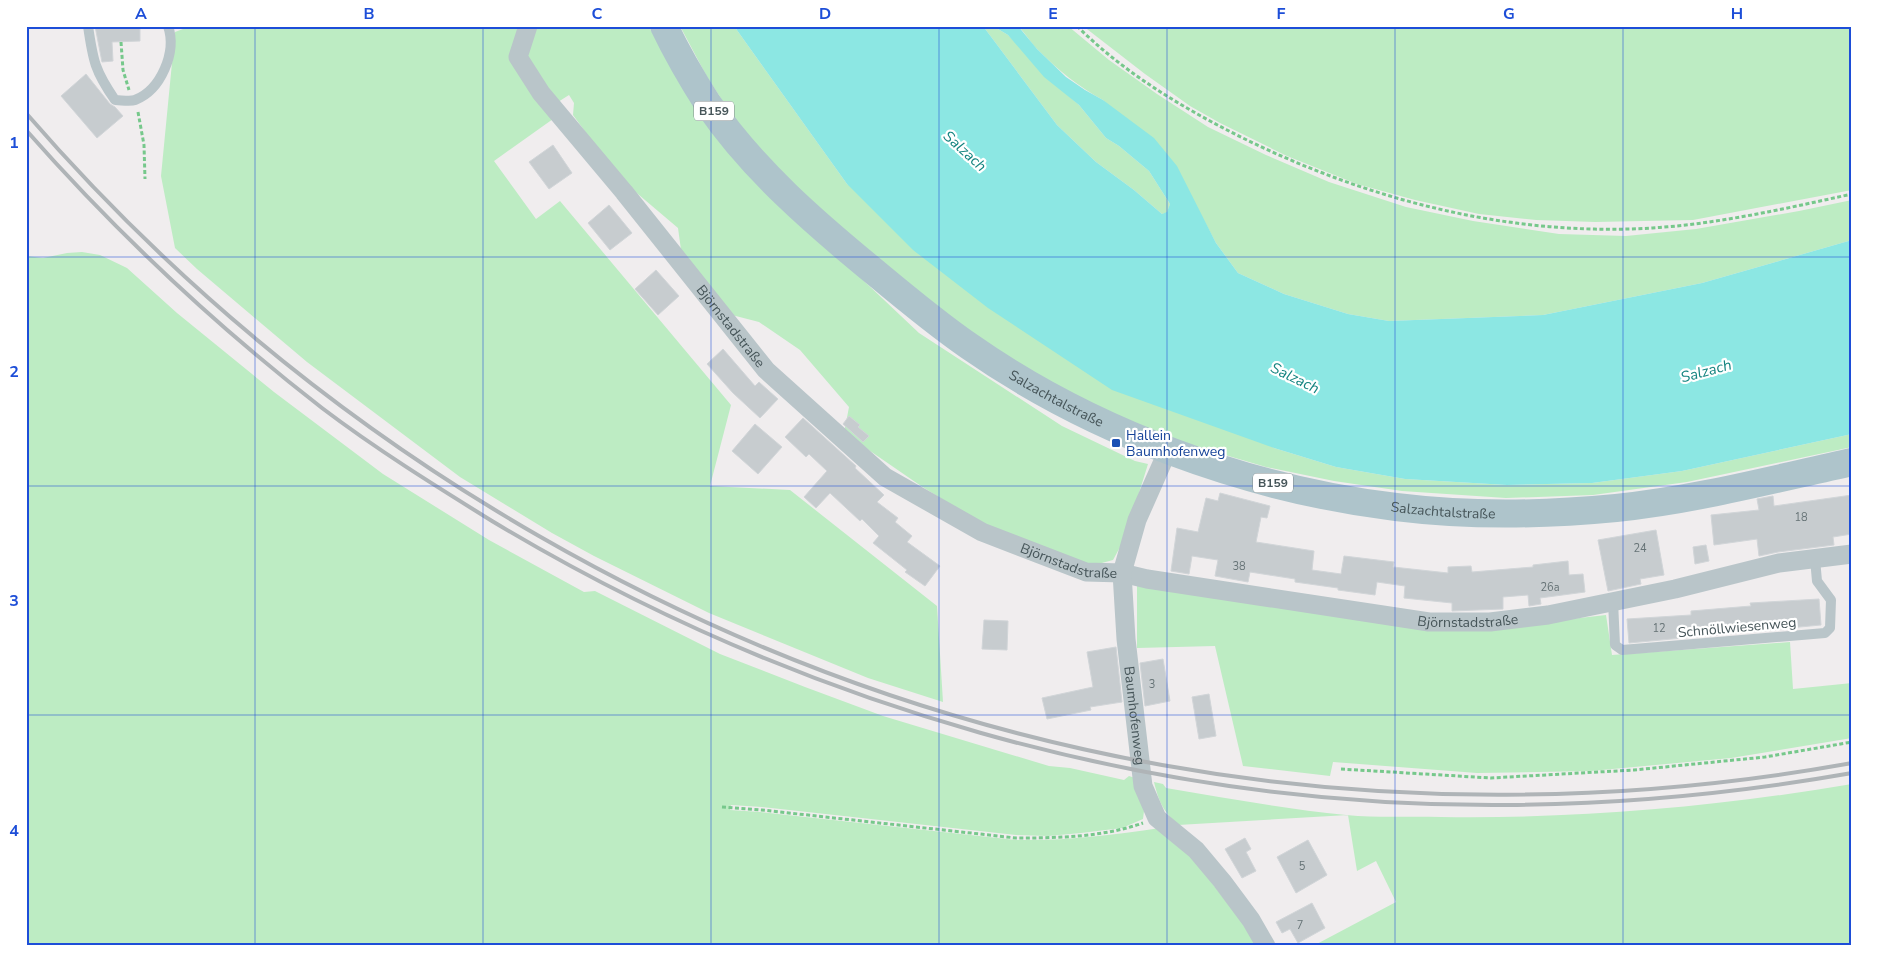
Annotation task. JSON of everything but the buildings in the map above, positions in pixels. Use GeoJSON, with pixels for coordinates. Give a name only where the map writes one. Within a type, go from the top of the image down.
{"type":"FeatureCollection","features":[{"type":"Feature","properties":{"kind":"main road","name":"Salzachtalstraße"},"geometry":{"type":"LineString","coordinates":[[664,26],[683,63],[710,106],[738,142],[778,185],[837,241],[969,347],[1046,394],[1117,430],[1168,450],[1247,476],[1325,495],[1397,507],[1473,512],[1546,512],[1617,508],[1689,497],[1852,462]]}},
{"type":"Feature","properties":{"kind":"street","name":"Björnstadstraße"},"geometry":{"type":"LineString","coordinates":[[528,26],[518,57],[541,93],[624,192],[766,370],[885,478],[982,532],[1086,572],[1122,572],[1147,579],[1429,622],[1490,622],[1548,615],[1675,589],[1779,563],[1852,554]]}},
{"type":"Feature","properties":{"kind":"street","name":"Baumhofenweg"},"geometry":{"type":"LineString","coordinates":[[1168,450],[1137,520],[1122,572],[1126,640],[1140,747],[1143,786],[1157,818],[1196,850],[1251,920],[1266,946]]}},
{"type":"Feature","properties":{"kind":"lane"},"geometry":{"type":"LineString","coordinates":[[88,26],[92,58],[101,79],[115,100],[134,100],[154,89],[168,63],[171,33],[168,26]]}},
{"type":"Feature","properties":{"kind":"lane","name":"Schnöllwiesenweg"},"geometry":{"type":"LineString","coordinates":[[1613,601],[1615,645],[1622,650],[1825,633],[1830,628],[1831,600],[1817,581],[1815,559]]}},
{"type":"Feature","properties":{"kind":"path"},"geometry":{"type":"LineString","coordinates":[[1077,26],[1120,63],[1164,95],[1199,116],[1248,141],[1304,167],[1361,188],[1460,214],[1564,228],[1630,229],[1681,226],[1796,207],[1852,194]]}},
{"type":"Feature","properties":{"kind":"path"},"geometry":{"type":"LineString","coordinates":[[1341,769],[1491,778],[1606,772],[1765,757],[1852,742]]}},
{"type":"Feature","properties":{"kind":"path"},"geometry":{"type":"LineString","coordinates":[[722,807],[1016,838],[1048,838],[1123,830],[1157,818]]}},
{"type":"Feature","properties":{"kind":"green space"},"geometry":{"type":"Polygon","coordinates":[[[191,26],[521,26],[517,35],[553,119],[494,161],[536,219],[560,201],[731,405],[710,486],[790,490],[937,606],[943,702],[868,678],[709,613],[552,533],[460,477],[307,362],[197,269],[175,248],[161,176],[175,32],[191,26]]]}},
{"type":"Feature","properties":{"kind":"green space"},"geometry":{"type":"Polygon","coordinates":[[[536,26],[646,26],[649,28],[773,195],[919,333],[1062,426],[1135,461],[1148,464],[1125,538],[1113,560],[1098,564],[1079,564],[979,522],[921,486],[844,433],[849,407],[800,350],[759,322],[728,314],[682,257],[678,228],[619,178],[573,115],[574,103],[569,95],[558,102],[529,65],[526,46],[536,26]]]}},
{"type":"Feature","properties":{"kind":"green space"},"geometry":{"type":"Polygon","coordinates":[[[680,26],[734,26],[847,184],[1274,448],[1336,467],[1405,479],[1507,485],[1592,483],[1682,471],[1852,434],[1852,447],[1687,482],[1593,495],[1506,498],[1402,491],[1334,481],[1266,467],[1147,432],[1077,399],[971,336],[805,200],[736,122],[706,75],[680,26]]]}},
{"type":"Feature","properties":{"kind":"green space"},"geometry":{"type":"Polygon","coordinates":[[[983,26],[993,26],[1008,35],[1079,105],[1106,138],[1119,146],[1149,171],[1170,204],[1167,213],[1162,214],[1134,190],[1096,162],[1057,125],[983,26]]]}},
{"type":"Feature","properties":{"kind":"green space"},"geometry":{"type":"Polygon","coordinates":[[[1018,26],[1068,26],[1109,60],[1208,127],[1329,182],[1406,207],[1473,221],[1559,234],[1626,236],[1696,229],[1852,200],[1852,240],[1702,283],[1543,315],[1389,321],[1348,314],[1284,294],[1238,273],[1216,243],[1191,196],[1103,100],[1077,84],[1053,64],[1035,47],[1018,26]]]}},
{"type":"Feature","properties":{"kind":"green space"},"geometry":{"type":"Polygon","coordinates":[[[1083,26],[1852,26],[1852,190],[1693,220],[1595,222],[1536,220],[1479,214],[1415,200],[1357,184],[1287,156],[1190,106],[1083,26]]]}},
{"type":"Feature","properties":{"kind":"green space"},"geometry":{"type":"Polygon","coordinates":[[[82,252],[100,255],[127,268],[177,313],[274,392],[383,474],[489,540],[584,592],[595,591],[720,654],[883,716],[1049,766],[1070,768],[1124,780],[1129,776],[1135,778],[1144,811],[1143,819],[1122,828],[1048,836],[1016,835],[762,807],[731,805],[730,810],[1016,840],[1088,837],[1160,828],[1190,854],[1260,946],[26,946],[26,256],[43,258],[82,252]]]}},
{"type":"Feature","properties":{"kind":"green space"},"geometry":{"type":"Polygon","coordinates":[[[1137,583],[1501,627],[1606,615],[1612,655],[1790,642],[1793,689],[1852,683],[1852,738],[1731,758],[1591,771],[1477,773],[1333,762],[1330,776],[1243,766],[1215,646],[1137,648],[1137,583]]]}},
{"type":"Feature","properties":{"kind":"green space"},"geometry":{"type":"Polygon","coordinates":[[[1154,782],[1163,784],[1166,788],[1347,815],[1178,825],[1162,806],[1154,782]]]}},
{"type":"Feature","properties":{"kind":"green space"},"geometry":{"type":"Polygon","coordinates":[[[1852,784],[1852,946],[1313,946],[1396,902],[1376,861],[1357,871],[1348,815],[1382,817],[1493,817],[1596,814],[1699,805],[1852,784]]]}},
{"type":"Feature","properties":{"kind":"water","name":"Salzach"},"geometry":{"type":"Polygon","coordinates":[[[734,26],[983,26],[1057,125],[1096,162],[1134,190],[1162,214],[1167,212],[1170,204],[1149,171],[1119,146],[1106,138],[1079,105],[1044,77],[1008,35],[993,26],[1018,26],[1037,49],[1066,77],[1103,100],[1154,138],[1177,166],[1216,243],[1238,273],[1284,294],[1348,314],[1389,321],[1543,315],[1702,283],[1852,240],[1852,434],[1682,471],[1592,483],[1507,485],[1405,479],[1336,467],[1274,448],[1112,390],[988,308],[913,250],[847,184],[734,26]]]}},
{"type":"Feature","properties":{"kind":"railway"},"geometry":{"type":"LineString","coordinates":[[26,113],[141,235],[265,346],[398,447],[538,536],[686,613],[840,677],[999,728],[1162,765],[1334,788],[1420,793],[1507,795],[1594,792],[1766,777],[1852,763]]}},
{"type":"Feature","properties":{"kind":"railway"},"geometry":{"type":"LineString","coordinates":[[26,130],[95,205],[205,310],[243,344],[322,408],[384,452],[492,521],[608,586],[729,643],[853,692],[980,733],[1110,765],[1241,788],[1374,801],[1508,805],[1637,800],[1723,792],[1852,773]]}},
{"type":"Feature","properties":{"kind":"place","name":"Hallein Baumhofenweg"},"geometry":{"type":"Point","coordinates":[1116,443]}}]}
